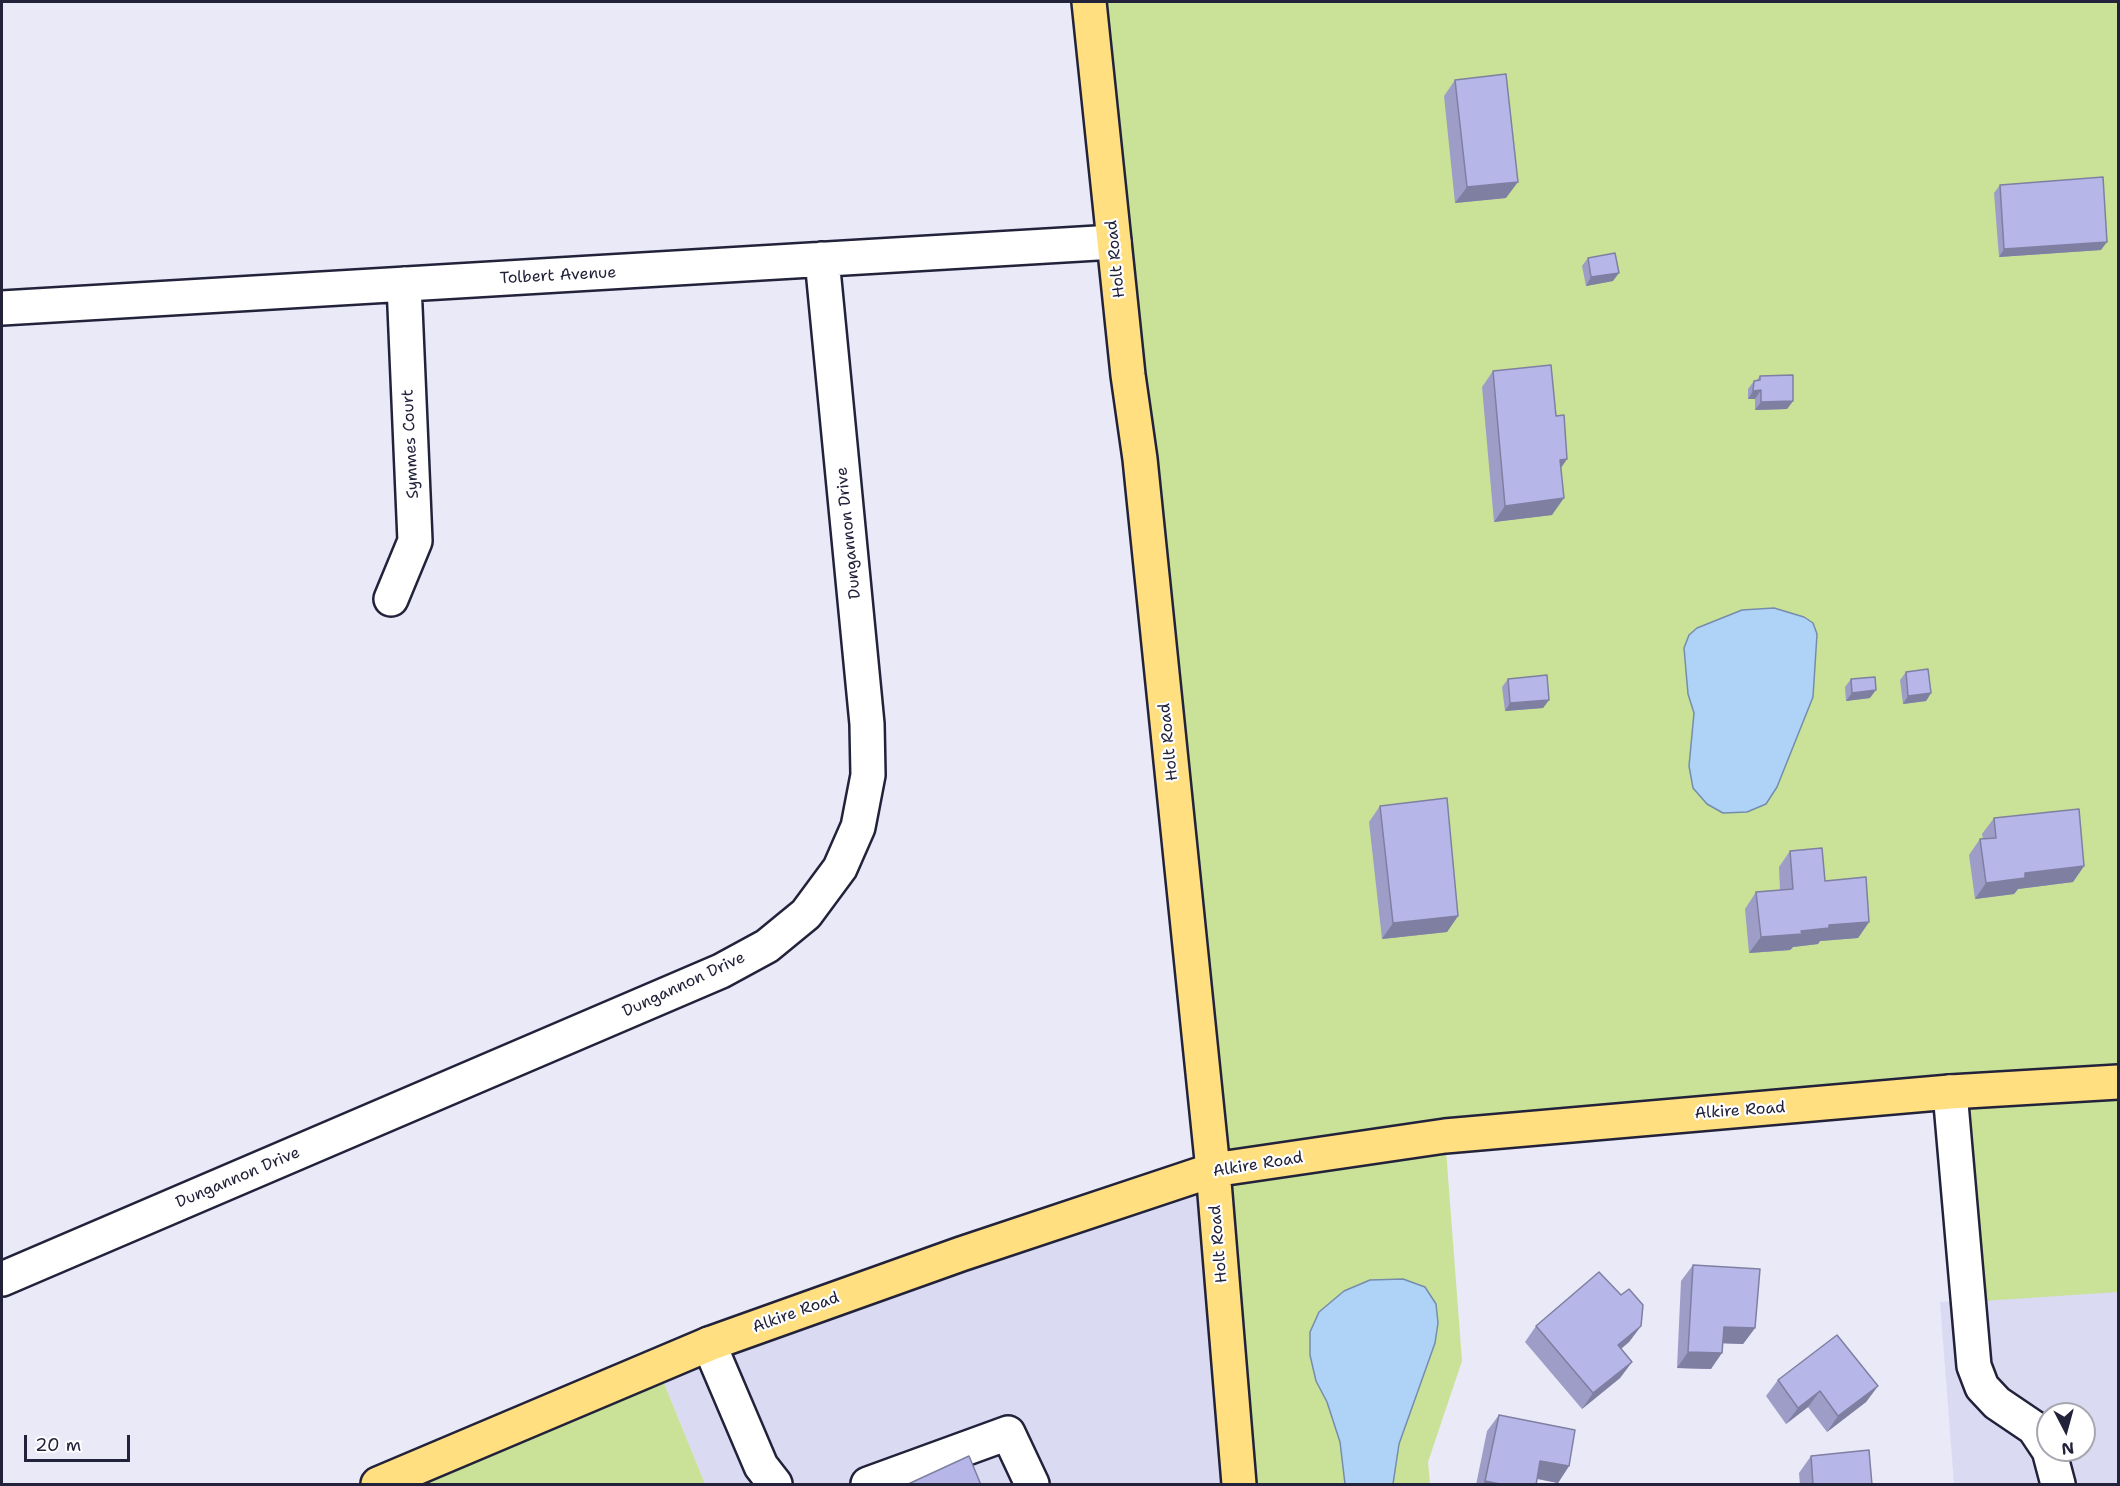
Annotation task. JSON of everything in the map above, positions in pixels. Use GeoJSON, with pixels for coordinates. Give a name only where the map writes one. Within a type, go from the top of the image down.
{"type":"FeatureCollection","features":[{"type":"Feature","properties":{"kind":"main road","name":"Holt Road"},"geometry":{"type":"LineString","coordinates":[[1089,2],[1128,375],[1140,459],[1213,1170],[1239,1485]]}},
{"type":"Feature","properties":{"kind":"main road","name":"Alkire Road"},"geometry":{"type":"LineString","coordinates":[[378,1485],[709,1344],[961,1254],[1213,1170],[1445,1136],[1950,1092],[2118,1082]]}},
{"type":"Feature","properties":{"kind":"street","name":"Tolbert Avenue"},"geometry":{"type":"LineString","coordinates":[[2,308],[1114,242]]}},
{"type":"Feature","properties":{"kind":"street","name":"Dungannon Drive"},"geometry":{"type":"LineString","coordinates":[[2,1279],[721,971],[767,946],[806,914],[840,868],[858,826],[868,775],[867,724],[822,260]]}},
{"type":"Feature","properties":{"kind":"street","name":"Symmes Court"},"geometry":{"type":"LineString","coordinates":[[391,599],[415,541],[404,284]]}},
{"type":"Feature","properties":{"kind":"street"},"geometry":{"type":"LineString","coordinates":[[1950,1092],[1974,1366],[1982,1387],[1989,1395],[2036,1431]]}},
{"type":"Feature","properties":{"kind":"street"},"geometry":{"type":"LineString","coordinates":[[709,1344],[761,1466],[775,1485]]}},
{"type":"Feature","properties":{"kind":"street"},"geometry":{"type":"LineString","coordinates":[[868,1485],[1008,1433],[1032,1485]]}},
{"type":"Feature","properties":{"kind":"street"},"geometry":{"type":"LineString","coordinates":[[2052,1462],[2058,1485]]}},
{"type":"Feature","properties":{"kind":"shaded area"},"geometry":{"type":"Polygon","coordinates":[[[1213,1170],[1239,1484],[705,1484],[657,1366],[1213,1170]]]}},
{"type":"Feature","properties":{"kind":"shaded area"},"geometry":{"type":"Polygon","coordinates":[[[2118,1291],[2118,1484],[1954,1484],[1940,1302],[2118,1291]]]}},
{"type":"Feature","properties":{"kind":"green space"},"geometry":{"type":"Polygon","coordinates":[[[1101,2],[2118,2],[2118,1292],[1968,1302],[1950,1093],[1445,1137],[1462,1361],[1428,1462],[1430,1484],[1239,1484],[1101,2]]]}},
{"type":"Feature","properties":{"kind":"green space"},"geometry":{"type":"Polygon","coordinates":[[[657,1366],[705,1484],[378,1484],[657,1366]]]}},
{"type":"Feature","properties":{"kind":"water"},"geometry":{"type":"Polygon","coordinates":[[[1774,608],[1804,617],[1813,623],[1817,634],[1813,697],[1777,787],[1766,804],[1747,812],[1723,813],[1707,804],[1693,788],[1689,766],[1694,713],[1688,694],[1684,648],[1689,635],[1697,628],[1742,610],[1774,608]]]}},
{"type":"Feature","properties":{"kind":"water"},"geometry":{"type":"Polygon","coordinates":[[[1403,1279],[1425,1287],[1436,1304],[1438,1323],[1435,1343],[1399,1444],[1393,1484],[1345,1484],[1340,1442],[1327,1402],[1316,1381],[1310,1355],[1310,1332],[1319,1312],[1344,1291],[1370,1280],[1403,1279]]]}},
{"type":"Feature","properties":{"kind":"building"},"geometry":{"type":"Polygon","coordinates":[[[1506,74],[1518,182],[1467,187],[1455,80],[1506,74]]]}},
{"type":"Feature","properties":{"kind":"building"},"geometry":{"type":"Polygon","coordinates":[[[2103,177],[2107,242],[2004,249],[2000,185],[2103,177]]]}},
{"type":"Feature","properties":{"kind":"building"},"geometry":{"type":"Polygon","coordinates":[[[1615,253],[1619,273],[1591,277],[1588,258],[1615,253]]]}},
{"type":"Feature","properties":{"kind":"building"},"geometry":{"type":"Polygon","coordinates":[[[1551,365],[1556,416],[1564,415],[1567,459],[1560,460],[1564,498],[1505,506],[1493,371],[1551,365]]]}},
{"type":"Feature","properties":{"kind":"building"},"geometry":{"type":"Polygon","coordinates":[[[1793,375],[1793,401],[1761,402],[1761,390],[1753,391],[1754,381],[1760,380],[1760,376],[1793,375]]]}},
{"type":"Feature","properties":{"kind":"building"},"geometry":{"type":"Polygon","coordinates":[[[1928,669],[1931,693],[1908,696],[1906,672],[1928,669]]]}},
{"type":"Feature","properties":{"kind":"building"},"geometry":{"type":"Polygon","coordinates":[[[1547,675],[1549,700],[1510,703],[1508,679],[1547,675]]]}},
{"type":"Feature","properties":{"kind":"building"},"geometry":{"type":"Polygon","coordinates":[[[1875,677],[1876,690],[1852,693],[1851,679],[1875,677]]]}},
{"type":"Feature","properties":{"kind":"building"},"geometry":{"type":"Polygon","coordinates":[[[1447,798],[1458,916],[1393,923],[1380,806],[1447,798]]]}},
{"type":"Feature","properties":{"kind":"building"},"geometry":{"type":"Polygon","coordinates":[[[2079,809],[2084,866],[2025,873],[2025,878],[1986,883],[1980,839],[1996,838],[1994,818],[2079,809]]]}},
{"type":"Feature","properties":{"kind":"building"},"geometry":{"type":"Polygon","coordinates":[[[1822,848],[1825,881],[1866,877],[1869,922],[1829,925],[1829,928],[1801,931],[1802,934],[1761,937],[1756,892],[1793,889],[1790,851],[1822,848]]]}},
{"type":"Feature","properties":{"kind":"building"},"geometry":{"type":"Polygon","coordinates":[[[1693,1265],[1760,1269],[1755,1328],[1724,1327],[1722,1353],[1688,1352],[1693,1265]]]}},
{"type":"Feature","properties":{"kind":"building"},"geometry":{"type":"Polygon","coordinates":[[[1599,1272],[1621,1295],[1629,1289],[1643,1305],[1641,1326],[1618,1345],[1632,1362],[1593,1393],[1536,1326],[1599,1272]]]}},
{"type":"Feature","properties":{"kind":"building"},"geometry":{"type":"Polygon","coordinates":[[[1837,1335],[1878,1386],[1838,1416],[1820,1391],[1798,1408],[1778,1380],[1837,1335]]]}},
{"type":"Feature","properties":{"kind":"building"},"geometry":{"type":"Polygon","coordinates":[[[1499,1415],[1575,1430],[1569,1466],[1540,1461],[1536,1485],[1505,1485],[1485,1481],[1499,1415]]]}},
{"type":"Feature","properties":{"kind":"building"},"geometry":{"type":"Polygon","coordinates":[[[1869,1450],[1872,1485],[1813,1485],[1811,1456],[1869,1450]]]}},
{"type":"Feature","properties":{"kind":"building"},"geometry":{"type":"Polygon","coordinates":[[[969,1456],[981,1485],[906,1485],[969,1456]]]}}]}
